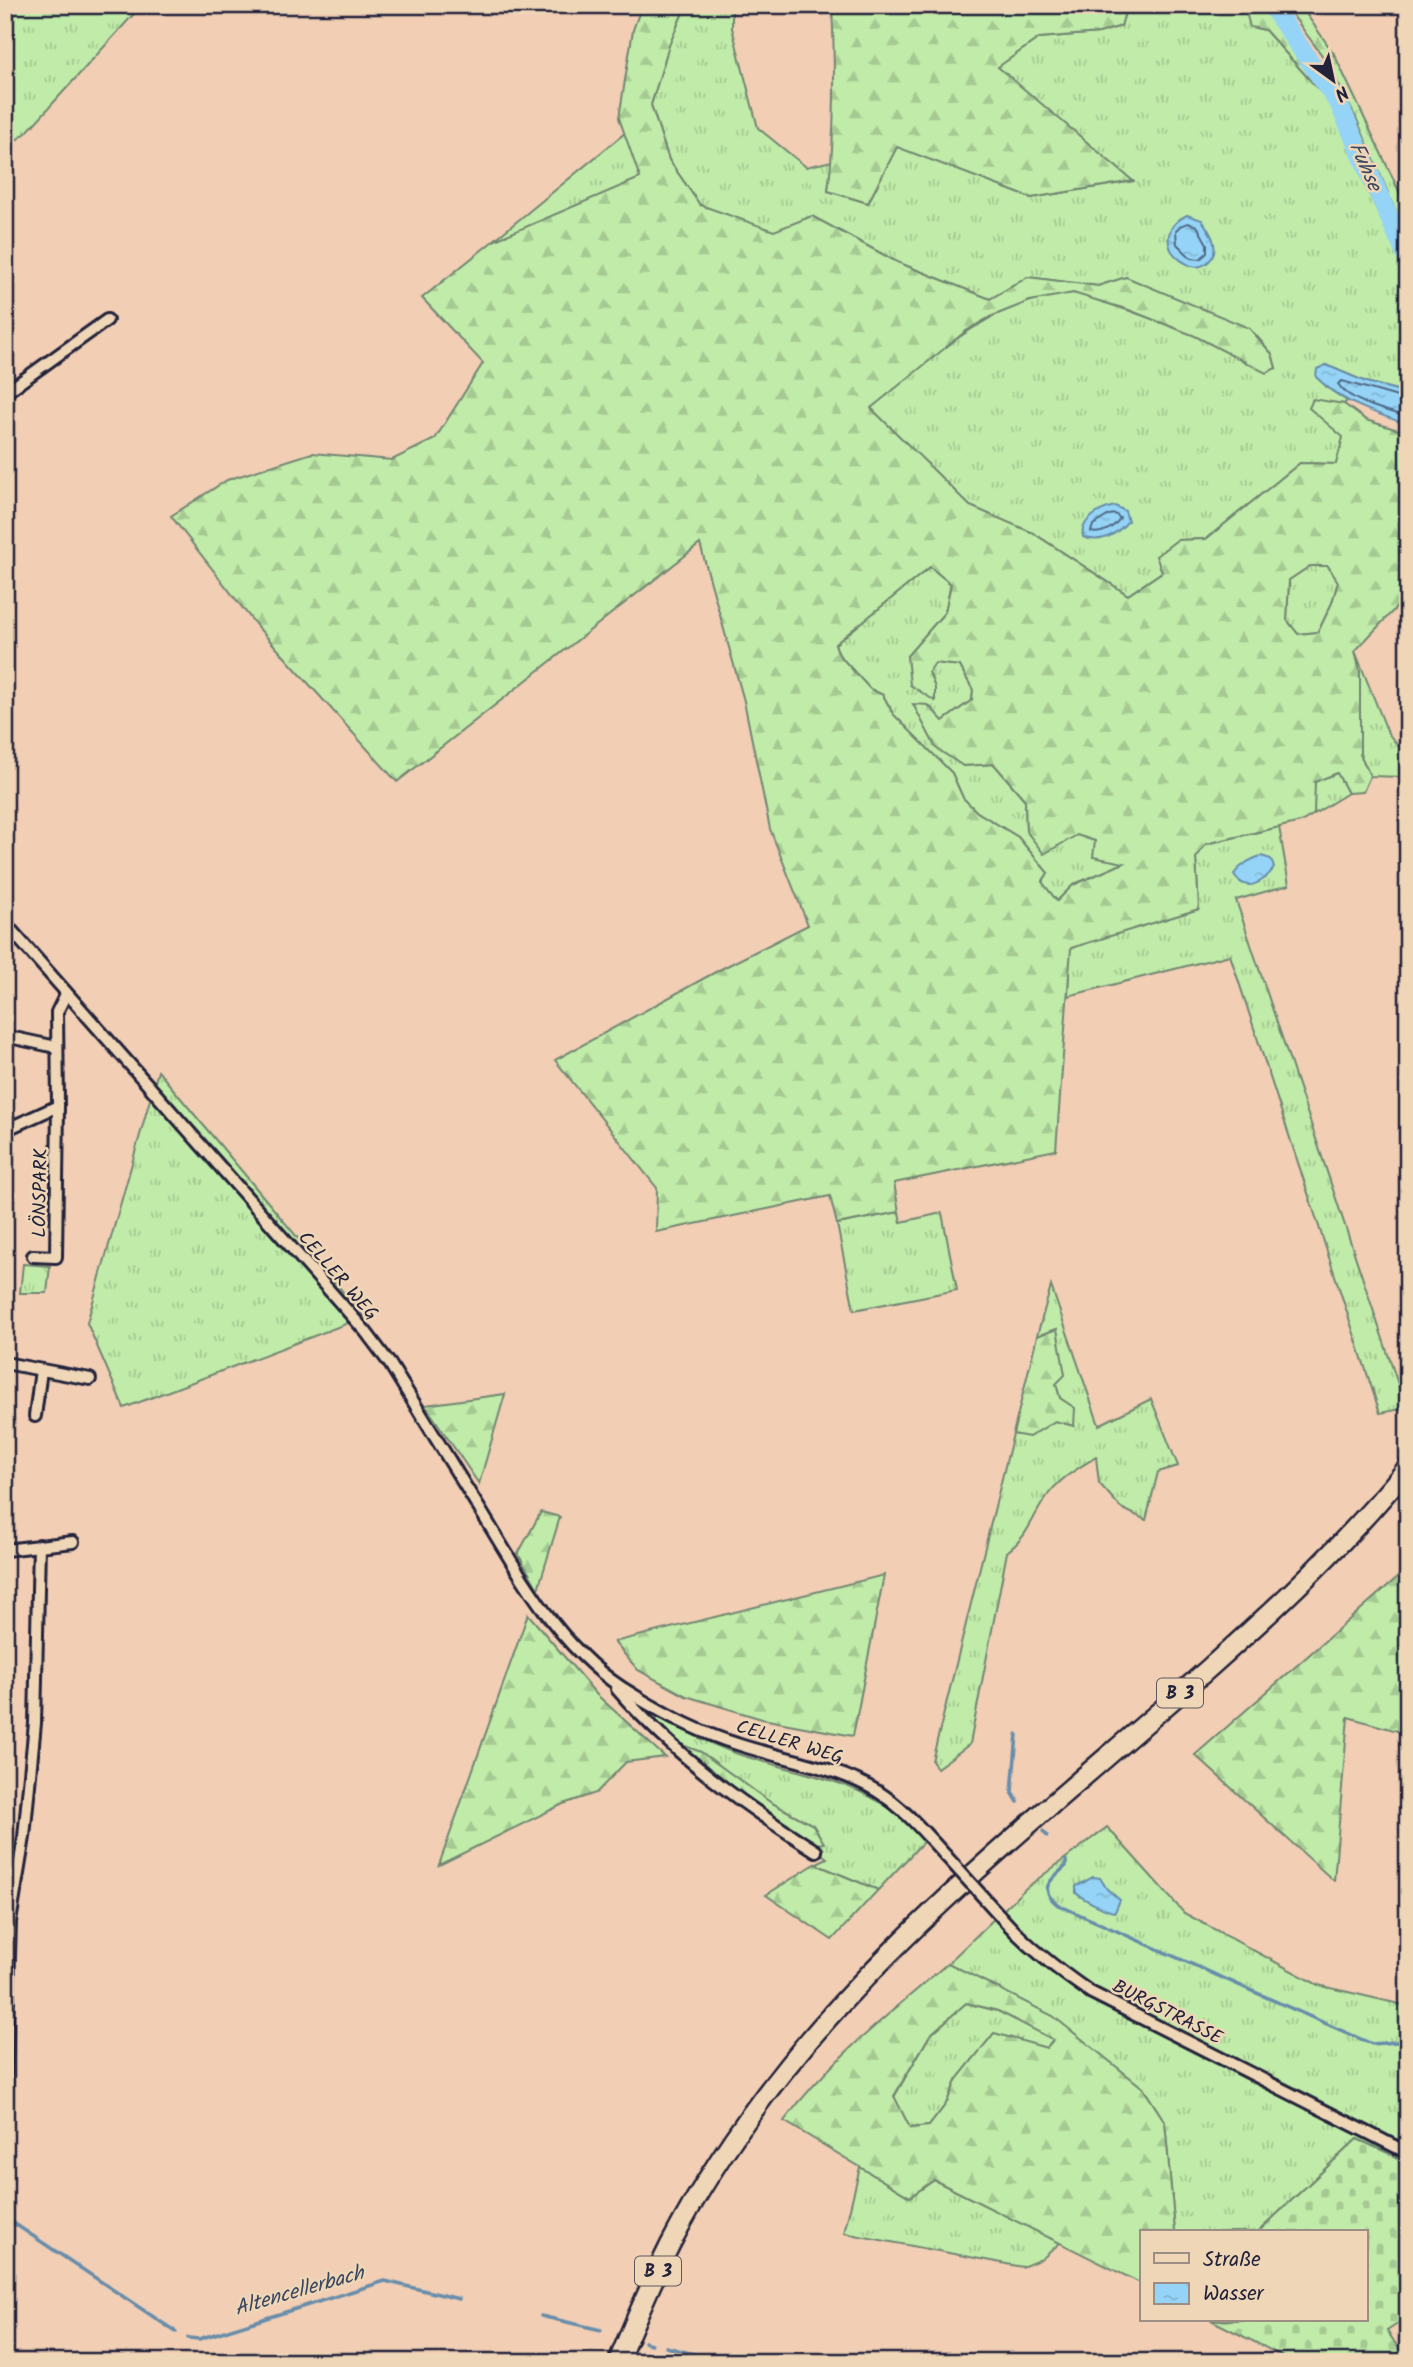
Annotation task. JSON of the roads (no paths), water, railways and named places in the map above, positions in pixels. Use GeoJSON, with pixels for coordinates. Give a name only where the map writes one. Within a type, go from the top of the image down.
{"type":"FeatureCollection","features":[{"type":"Feature","properties":{"kind":"highway","name":"B 3"},"geometry":{"type":"LineString","coordinates":[[618,2362],[670,2246],[697,2197],[763,2098],[839,2005],[959,1887],[1197,1679],[1314,1572],[1408,1467]]}},
{"type":"Feature","properties":{"kind":"street"},"geometry":{"type":"LineString","coordinates":[[5,393],[107,320]]}},
{"type":"Feature","properties":{"kind":"street","name":"CELLER WEG"},"geometry":{"type":"LineString","coordinates":[[5,923],[366,1332],[390,1364],[544,1611],[565,1639],[609,1679],[653,1729],[706,1775],[816,1852]]}},
{"type":"Feature","properties":{"kind":"street","name":"LÖNSPARK"},"geometry":{"type":"LineString","coordinates":[[33,1256],[56,1257],[57,1013],[66,994]]}},
{"type":"Feature","properties":{"kind":"street"},"geometry":{"type":"LineString","coordinates":[[5,1036],[56,1047]]}},
{"type":"Feature","properties":{"kind":"street","name":"LÖNSPARK"},"geometry":{"type":"LineString","coordinates":[[5,1130],[58,1106]]}},
{"type":"Feature","properties":{"kind":"street"},"geometry":{"type":"LineString","coordinates":[[5,1363],[90,1379]]}},
{"type":"Feature","properties":{"kind":"street"},"geometry":{"type":"LineString","coordinates":[[35,1416],[41,1370]]}},
{"type":"Feature","properties":{"kind":"street"},"geometry":{"type":"LineString","coordinates":[[5,1550],[73,1542]]}},
{"type":"Feature","properties":{"kind":"street"},"geometry":{"type":"LineString","coordinates":[[5,2093],[8,1923],[24,1838],[34,1723],[39,1545]]}},
{"type":"Feature","properties":{"kind":"street","name":"CELLER WEG"},"geometry":{"type":"LineString","coordinates":[[609,1679],[662,1710],[734,1744],[858,1780],[898,1805],[946,1856]]}},
{"type":"Feature","properties":{"kind":"street","name":"BURGSTRASSE"},"geometry":{"type":"LineString","coordinates":[[946,1856],[1020,1938],[1090,1992],[1408,2153]]}},
{"type":"Feature","properties":{"kind":"water"},"geometry":{"type":"Polygon","coordinates":[[[1187,215],[1202,220],[1211,234],[1213,255],[1202,265],[1187,264],[1173,253],[1170,246],[1173,226],[1187,215]]]}},
{"type":"Feature","properties":{"kind":"water"},"geometry":{"type":"Polygon","coordinates":[[[1326,365],[1366,382],[1408,393],[1408,425],[1359,406],[1327,387],[1316,377],[1317,369],[1326,365]]]}},
{"type":"Feature","properties":{"kind":"water"},"geometry":{"type":"Polygon","coordinates":[[[1115,506],[1125,511],[1128,521],[1123,526],[1102,539],[1083,537],[1084,525],[1088,521],[1098,513],[1115,506]]]}},
{"type":"Feature","properties":{"kind":"water"},"geometry":{"type":"Polygon","coordinates":[[[1261,856],[1271,859],[1274,868],[1260,882],[1243,884],[1234,874],[1246,863],[1261,856]]]}},
{"type":"Feature","properties":{"kind":"water"},"geometry":{"type":"Polygon","coordinates":[[[1093,1877],[1100,1878],[1107,1889],[1120,1900],[1115,1912],[1076,1893],[1076,1886],[1093,1877]]]}},
{"type":"Feature","properties":{"kind":"waterway","name":"Fuhse"},"geometry":{"type":"LineString","coordinates":[[1271,5],[1339,104],[1408,260]]}},
{"type":"Feature","properties":{"kind":"waterway"},"geometry":{"type":"LineString","coordinates":[[1017,1734],[1012,1792],[1018,1802]]}},
{"type":"Feature","properties":{"kind":"waterway"},"geometry":{"type":"LineString","coordinates":[[1043,1831],[1047,1836]]}},
{"type":"Feature","properties":{"kind":"waterway"},"geometry":{"type":"LineString","coordinates":[[1066,1860],[1066,1866],[1051,1880],[1047,1889],[1058,1905],[1372,2044],[1408,2041]]}},
{"type":"Feature","properties":{"kind":"waterway","name":"Altencellerbach"},"geometry":{"type":"LineString","coordinates":[[6,2218],[176,2332]]}},
{"type":"Feature","properties":{"kind":"waterway","name":"Altencellerbach"},"geometry":{"type":"LineString","coordinates":[[188,2338],[199,2339],[385,2281],[459,2299]]}},
{"type":"Feature","properties":{"kind":"waterway","name":"Altencellerbach"},"geometry":{"type":"LineString","coordinates":[[541,2316],[601,2330]]}},
{"type":"Feature","properties":{"kind":"waterway","name":"Altencellerbach"},"geometry":{"type":"LineString","coordinates":[[644,2342],[651,2344]]}},
{"type":"Feature","properties":{"kind":"waterway","name":"Altencellerbach"},"geometry":{"type":"LineString","coordinates":[[666,2347],[725,2362]]}}]}
